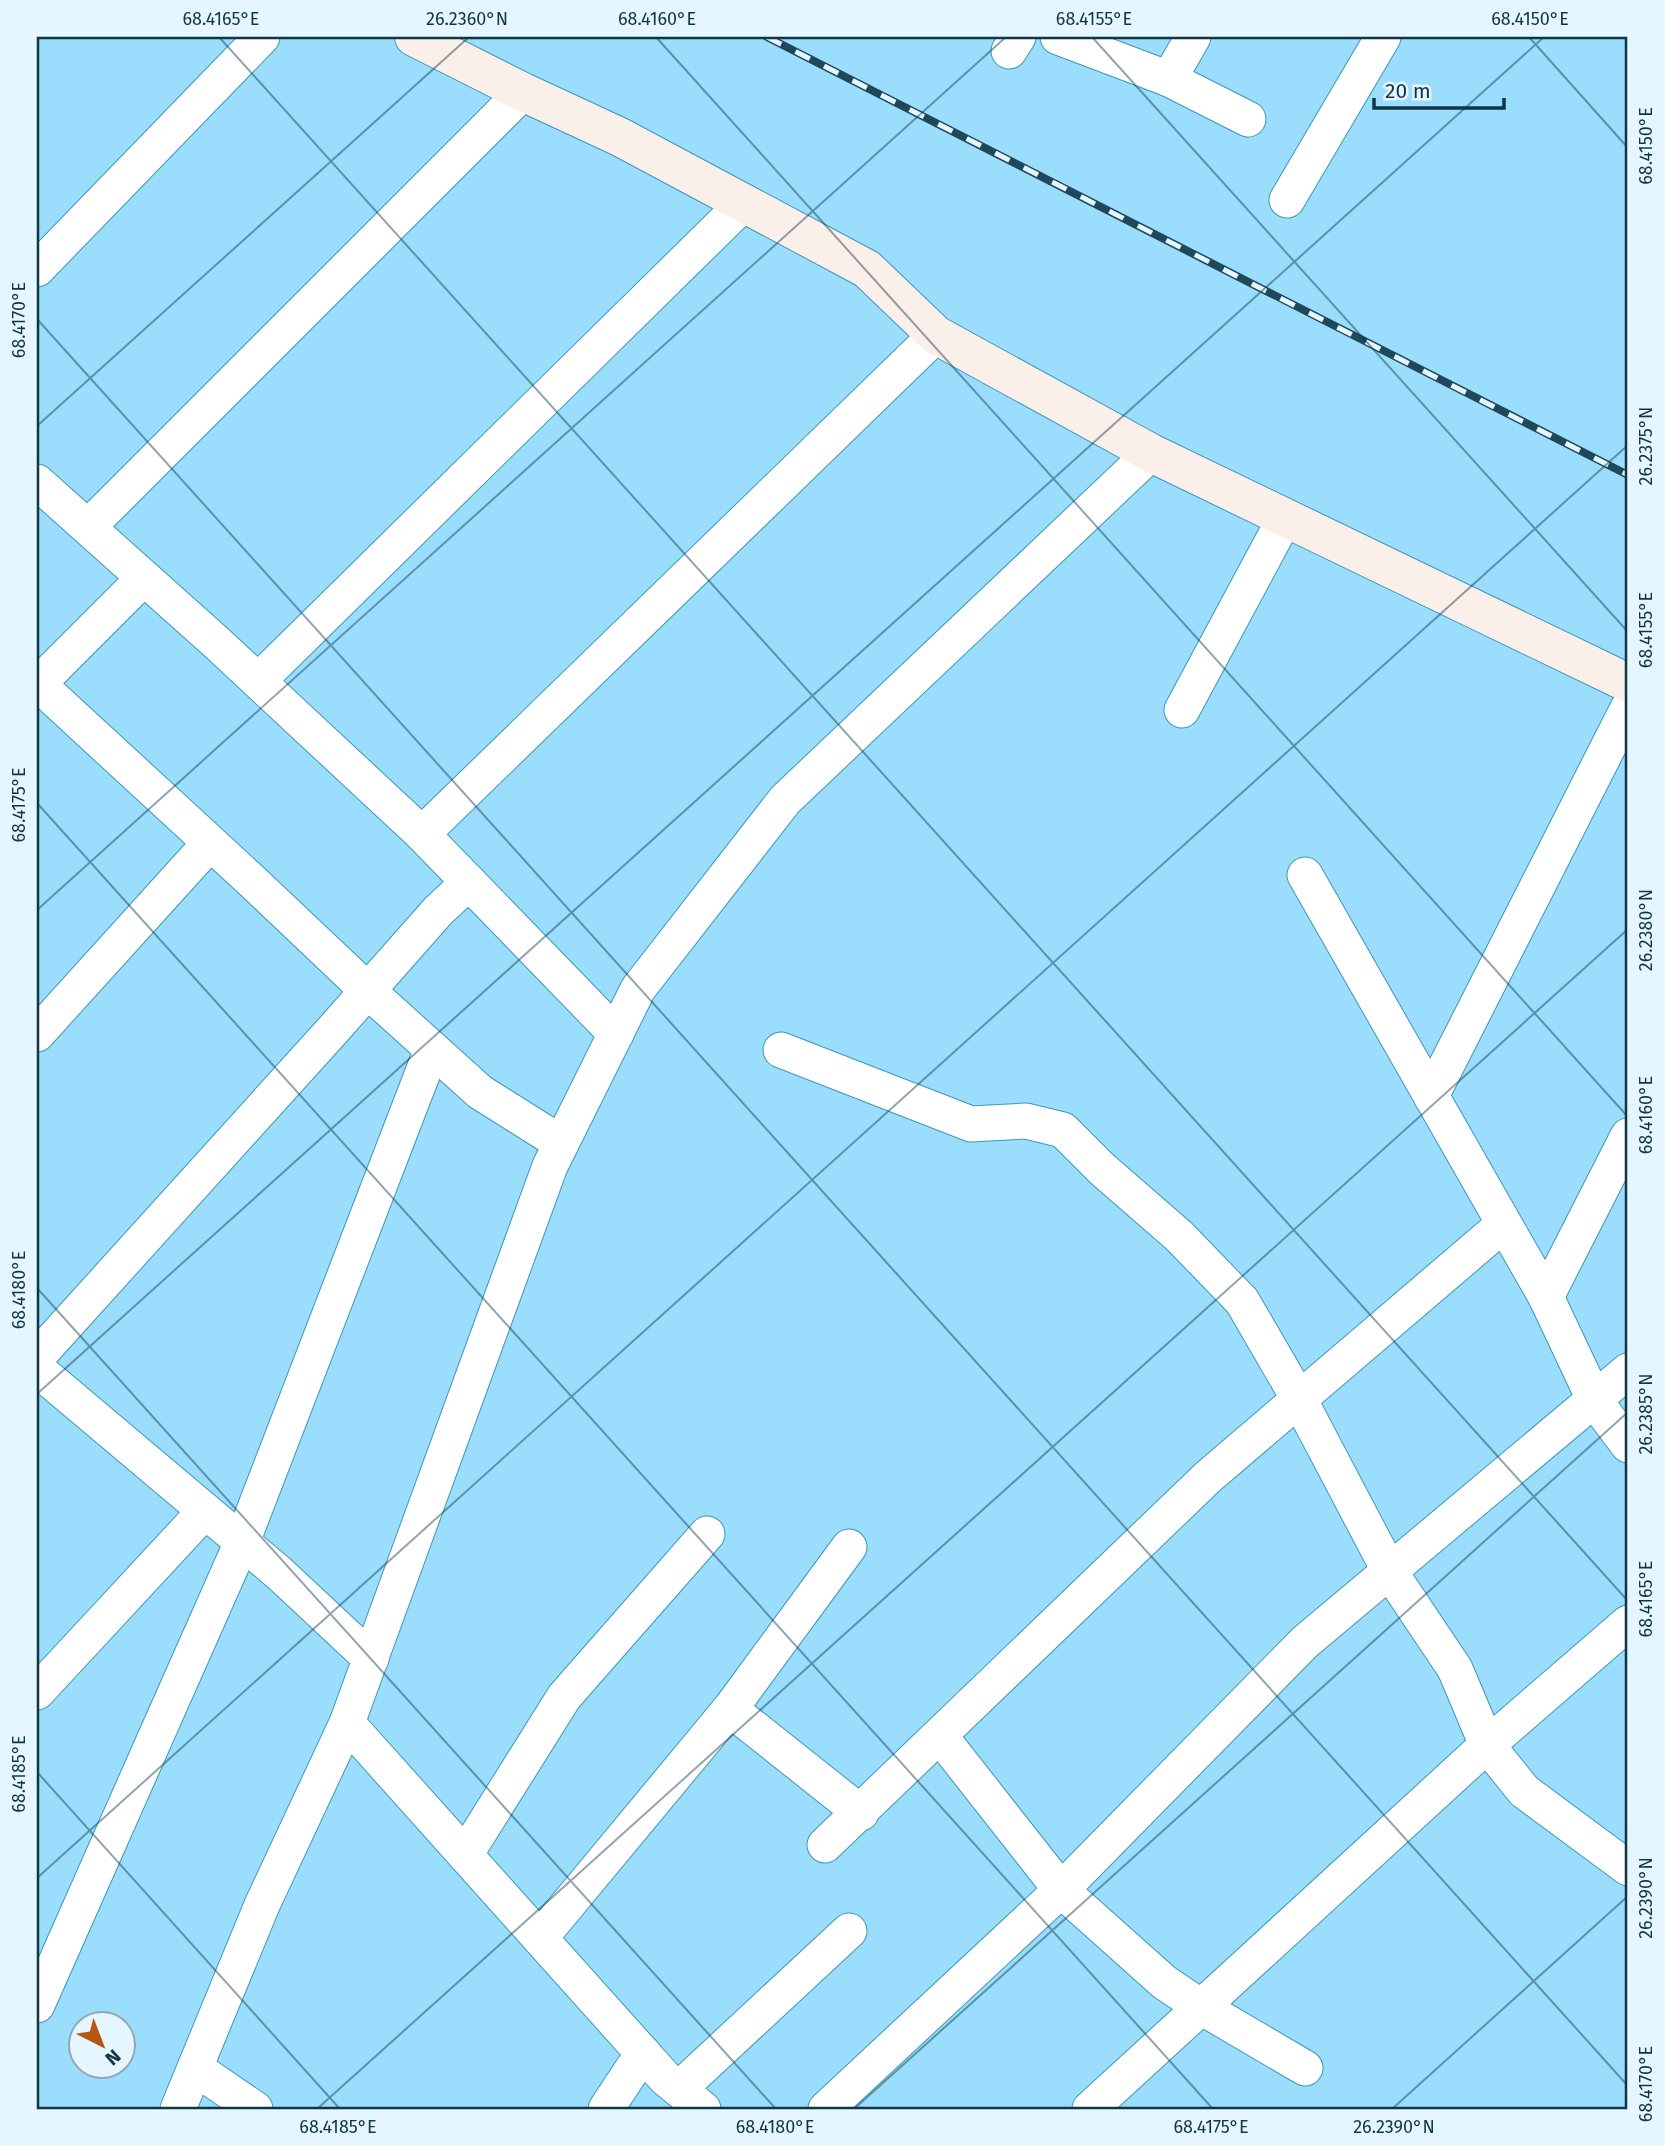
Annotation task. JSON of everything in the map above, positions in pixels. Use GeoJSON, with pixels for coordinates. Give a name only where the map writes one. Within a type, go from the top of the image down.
{"type":"FeatureCollection","features":[{"type":"Feature","properties":{"kind":"street"},"geometry":{"type":"LineString","coordinates":[[37,270],[262,37]]}},
{"type":"Feature","properties":{"kind":"street"},"geometry":{"type":"LineString","coordinates":[[414,37],[620,137],[867,269],[936,335],[1151,453],[1628,683]]}},
{"type":"Feature","properties":{"kind":"street"},"geometry":{"type":"LineString","coordinates":[[1058,37],[1169,79],[1248,120]]}},
{"type":"Feature","properties":{"kind":"street"},"geometry":{"type":"LineString","coordinates":[[1169,79],[1193,37]]}},
{"type":"Feature","properties":{"kind":"street"},"geometry":{"type":"LineString","coordinates":[[1287,200],[1383,37]]}},
{"type":"Feature","properties":{"kind":"street"},"geometry":{"type":"LineString","coordinates":[[88,527],[523,92]]}},
{"type":"Feature","properties":{"kind":"street"},"geometry":{"type":"LineString","coordinates":[[258,681],[744,204]]}},
{"type":"Feature","properties":{"kind":"street"},"geometry":{"type":"LineString","coordinates":[[422,834],[936,335]]}},
{"type":"Feature","properties":{"kind":"street"},"geometry":{"type":"LineString","coordinates":[[178,2109],[262,1905],[347,1723],[550,1166],[638,989],[785,800],[1151,453]]}},
{"type":"Feature","properties":{"kind":"street"},"geometry":{"type":"LineString","coordinates":[[37,482],[258,681],[422,834],[616,1034]]}},
{"type":"Feature","properties":{"kind":"street"},"geometry":{"type":"LineString","coordinates":[[1182,710],[1285,517]]}},
{"type":"Feature","properties":{"kind":"street"},"geometry":{"type":"LineString","coordinates":[[144,578],[37,684],[480,1092],[561,1143]]}},
{"type":"Feature","properties":{"kind":"street"},"geometry":{"type":"LineString","coordinates":[[1431,1096],[1628,708]]}},
{"type":"Feature","properties":{"kind":"street"},"geometry":{"type":"LineString","coordinates":[[37,1034],[210,843]]}},
{"type":"Feature","properties":{"kind":"street"},"geometry":{"type":"LineString","coordinates":[[1304,876],[1546,1297],[1595,1401],[1628,1445]]}},
{"type":"Feature","properties":{"kind":"street"},"geometry":{"type":"LineString","coordinates":[[37,1357],[438,911],[469,882]]}},
{"type":"Feature","properties":{"kind":"street"},"geometry":{"type":"LineString","coordinates":[[37,2005],[242,1542],[432,1049]]}},
{"type":"Feature","properties":{"kind":"street"},"geometry":{"type":"LineString","coordinates":[[781,1050],[971,1124],[1026,1122],[1063,1130],[1102,1169],[1180,1236],[1242,1301],[1299,1399],[1390,1572],[1455,1669],[1487,1745],[1524,1791],[1628,1868]]}},
{"type":"Feature","properties":{"kind":"street"},"geometry":{"type":"LineString","coordinates":[[1546,1297],[1628,1136]]}},
{"type":"Feature","properties":{"kind":"street"},"geometry":{"type":"LineString","coordinates":[[825,1845],[1208,1478],[1504,1224]]}},
{"type":"Feature","properties":{"kind":"street"},"geometry":{"type":"LineString","coordinates":[[37,1369],[242,1542],[371,1659]]}},
{"type":"Feature","properties":{"kind":"street"},"geometry":{"type":"LineString","coordinates":[[826,2109],[1061,1890],[1305,1642],[1628,1371]]}},
{"type":"Feature","properties":{"kind":"street"},"geometry":{"type":"LineString","coordinates":[[37,1692],[205,1511]]}},
{"type":"Feature","properties":{"kind":"street"},"geometry":{"type":"LineString","coordinates":[[465,1855],[564,1697],[707,1534]]}},
{"type":"Feature","properties":{"kind":"street"},"geometry":{"type":"LineString","coordinates":[[540,1938],[730,1709],[849,1547]]}},
{"type":"Feature","properties":{"kind":"street"},"geometry":{"type":"LineString","coordinates":[[1090,2109],[1487,1745],[1628,1623]]}},
{"type":"Feature","properties":{"kind":"street"},"geometry":{"type":"LineString","coordinates":[[730,1709],[861,1813]]}},
{"type":"Feature","properties":{"kind":"street"},"geometry":{"type":"LineString","coordinates":[[347,1723],[666,2079],[692,2099],[849,1931]]}},
{"type":"Feature","properties":{"kind":"street"},"geometry":{"type":"LineString","coordinates":[[940,1736],[1061,1890],[1164,1982],[1305,2068]]}},
{"type":"Feature","properties":{"kind":"street"},"geometry":{"type":"LineString","coordinates":[[606,2109],[643,2053]]}},
{"type":"Feature","properties":{"kind":"street"},"geometry":{"type":"LineString","coordinates":[[195,2068],[255,2109]]}},
{"type":"Feature","properties":{"kind":"railway"},"geometry":{"type":"LineString","coordinates":[[767,37],[1628,475]]}}]}
